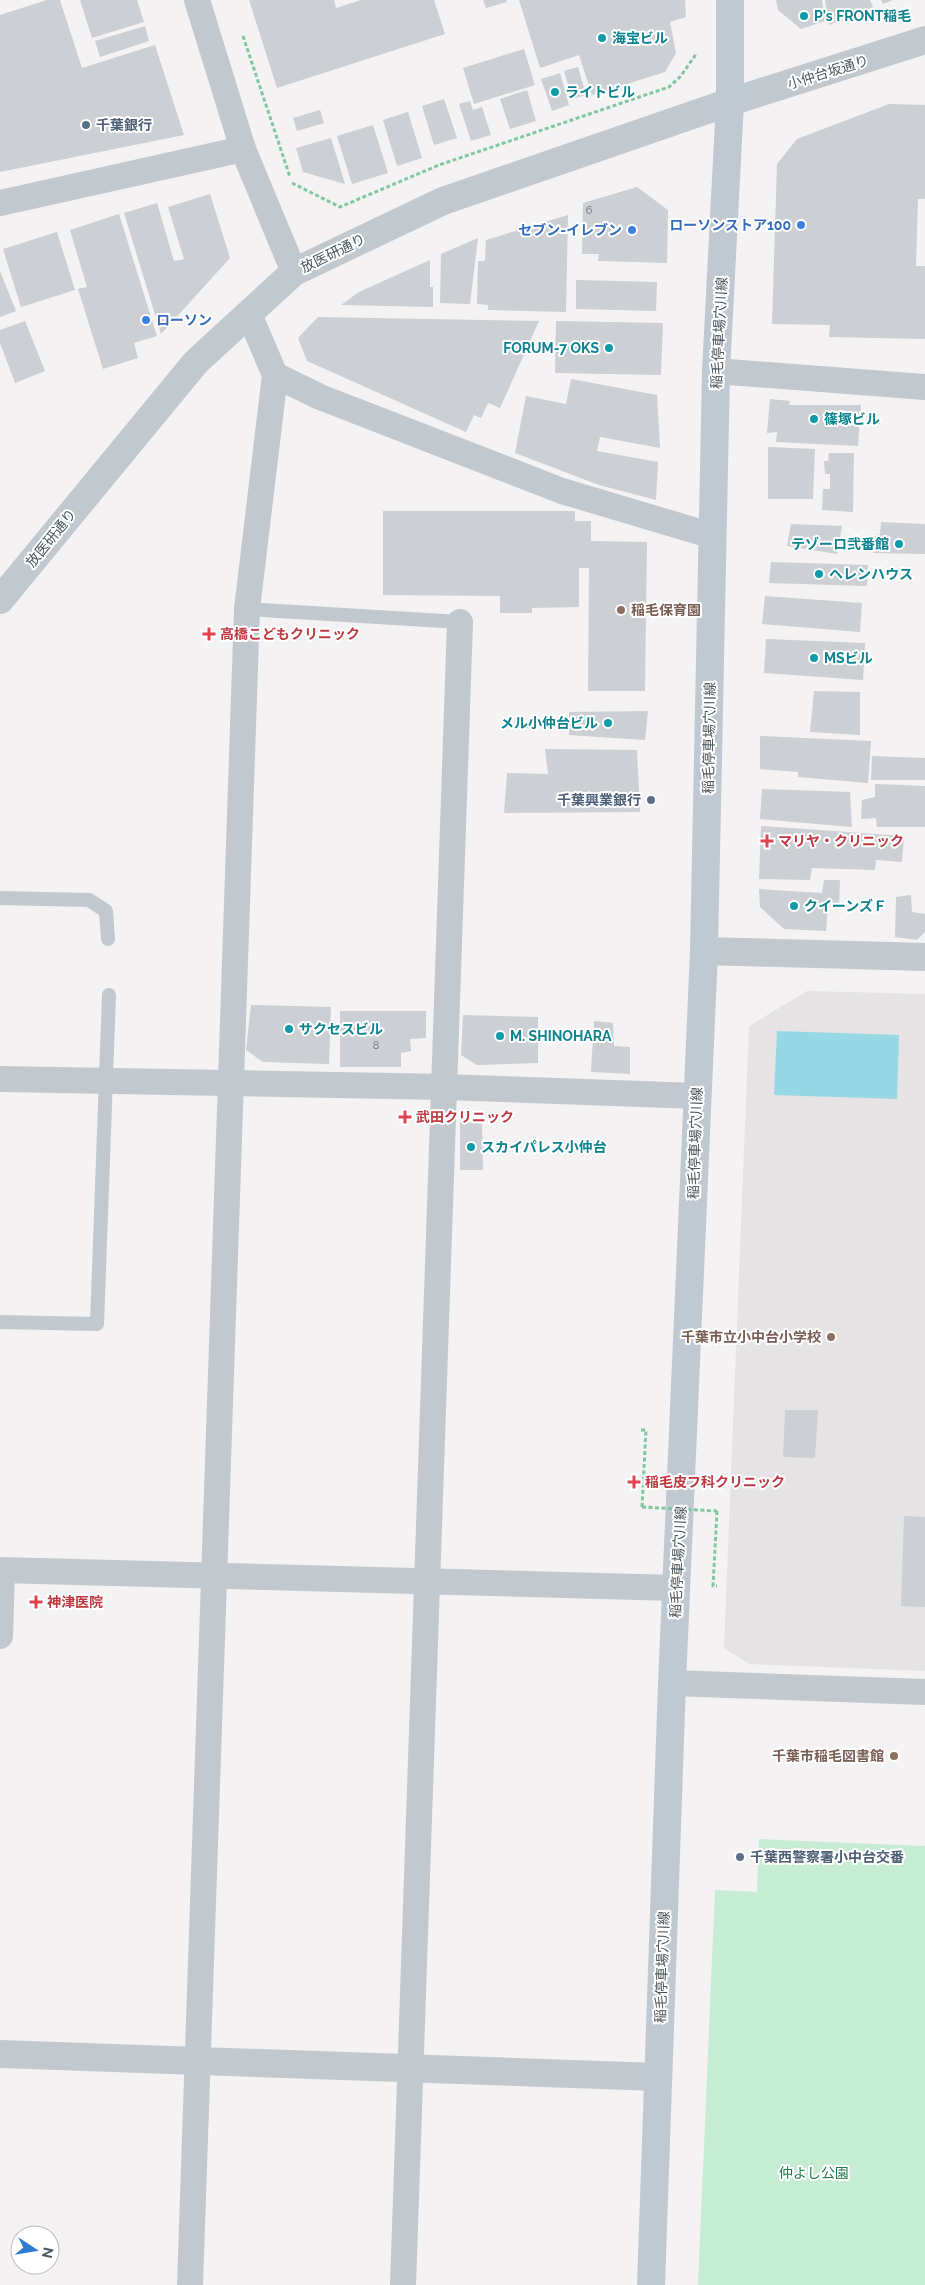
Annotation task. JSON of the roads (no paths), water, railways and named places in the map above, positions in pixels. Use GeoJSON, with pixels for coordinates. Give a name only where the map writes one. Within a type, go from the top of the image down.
{"type":"FeatureCollection","features":[{"type":"Feature","properties":{"kind":"main road","name":"稲毛停車場穴川線"},"geometry":{"type":"LineString","coordinates":[[651,2285],[672,1683],[704,951],[716,371],[730,102],[730,0]]}},
{"type":"Feature","properties":{"kind":"street"},"geometry":{"type":"LineString","coordinates":[[197,0],[243,149],[294,272]]}},
{"type":"Feature","properties":{"kind":"street","name":"小仲台坂通り"},"geometry":{"type":"LineString","coordinates":[[730,102],[925,40]]}},
{"type":"Feature","properties":{"kind":"street","name":"放医研通り"},"geometry":{"type":"LineString","coordinates":[[0,600],[196,362],[294,272],[444,201],[730,102]]}},
{"type":"Feature","properties":{"kind":"street"},"geometry":{"type":"LineString","coordinates":[[0,203],[243,149]]}},
{"type":"Feature","properties":{"kind":"street"},"geometry":{"type":"LineString","coordinates":[[190,2285],[247,609],[275,375],[249,314]]}},
{"type":"Feature","properties":{"kind":"street"},"geometry":{"type":"LineString","coordinates":[[716,371],[925,387]]}},
{"type":"Feature","properties":{"kind":"street"},"geometry":{"type":"LineString","coordinates":[[275,375],[320,397],[562,491],[713,536]]}},
{"type":"Feature","properties":{"kind":"street"},"geometry":{"type":"LineString","coordinates":[[403,2285],[460,622]]}},
{"type":"Feature","properties":{"kind":"street"},"geometry":{"type":"LineString","coordinates":[[704,951],[925,958]]}},
{"type":"Feature","properties":{"kind":"street"},"geometry":{"type":"LineString","coordinates":[[0,1079],[445,1087],[697,1096]]}},
{"type":"Feature","properties":{"kind":"street"},"geometry":{"type":"LineString","coordinates":[[0,1636],[1,1570],[677,1588]]}},
{"type":"Feature","properties":{"kind":"street"},"geometry":{"type":"LineString","coordinates":[[672,1683],[925,1692]]}},
{"type":"Feature","properties":{"kind":"street"},"geometry":{"type":"LineString","coordinates":[[0,2054],[658,2077]]}},
{"type":"Feature","properties":{"kind":"lane"},"geometry":{"type":"LineString","coordinates":[[247,609],[460,622]]}},
{"type":"Feature","properties":{"kind":"lane"},"geometry":{"type":"LineString","coordinates":[[0,898],[89,900],[106,911],[108,939]]}},
{"type":"Feature","properties":{"kind":"lane"},"geometry":{"type":"LineString","coordinates":[[0,1322],[98,1324],[109,995]]}},
{"type":"Feature","properties":{"kind":"water"},"geometry":{"type":"Polygon","coordinates":[[[777,1031],[899,1035],[897,1099],[774,1095],[777,1031]]]}},
{"type":"Feature","properties":{"kind":"place","name":"P's FRONT稲毛"},"geometry":{"type":"Point","coordinates":[804,16]}},
{"type":"Feature","properties":{"kind":"place","name":"海宝ビル"},"geometry":{"type":"Point","coordinates":[602,38]}},
{"type":"Feature","properties":{"kind":"place","name":"ライトビル"},"geometry":{"type":"Point","coordinates":[555,92]}},
{"type":"Feature","properties":{"kind":"place","name":"千葉銀行"},"geometry":{"type":"Point","coordinates":[86,125]}},
{"type":"Feature","properties":{"kind":"place","name":"ローソンストア100"},"geometry":{"type":"Point","coordinates":[801,225]}},
{"type":"Feature","properties":{"kind":"place","name":"セブン-イレブン"},"geometry":{"type":"Point","coordinates":[632,230]}},
{"type":"Feature","properties":{"kind":"place","name":"ローソン"},"geometry":{"type":"Point","coordinates":[146,320]}},
{"type":"Feature","properties":{"kind":"place","name":"FORUM-7 OKS"},"geometry":{"type":"Point","coordinates":[609,348]}},
{"type":"Feature","properties":{"kind":"place","name":"篠塚ビル"},"geometry":{"type":"Point","coordinates":[814,419]}},
{"type":"Feature","properties":{"kind":"place","name":"テゾーロ弐番館"},"geometry":{"type":"Point","coordinates":[899,544]}},
{"type":"Feature","properties":{"kind":"place","name":"ヘレンハウス"},"geometry":{"type":"Point","coordinates":[819,574]}},
{"type":"Feature","properties":{"kind":"place","name":"稲毛保育園"},"geometry":{"type":"Point","coordinates":[621,610]}},
{"type":"Feature","properties":{"kind":"place","name":"高橋こどもクリニック"},"geometry":{"type":"Point","coordinates":[209,634]}},
{"type":"Feature","properties":{"kind":"place","name":"MSビル"},"geometry":{"type":"Point","coordinates":[814,658]}},
{"type":"Feature","properties":{"kind":"place","name":"メル小仲台ビル"},"geometry":{"type":"Point","coordinates":[608,723]}},
{"type":"Feature","properties":{"kind":"place","name":"千葉興業銀行"},"geometry":{"type":"Point","coordinates":[651,800]}},
{"type":"Feature","properties":{"kind":"place","name":"マリヤ・クリニック"},"geometry":{"type":"Point","coordinates":[767,841]}},
{"type":"Feature","properties":{"kind":"place","name":"クイーンズＦ"},"geometry":{"type":"Point","coordinates":[794,906]}},
{"type":"Feature","properties":{"kind":"place","name":"サクセスビル"},"geometry":{"type":"Point","coordinates":[289,1029]}},
{"type":"Feature","properties":{"kind":"place","name":"M. SHINOHARA"},"geometry":{"type":"Point","coordinates":[500,1036]}},
{"type":"Feature","properties":{"kind":"place","name":"武田クリニック"},"geometry":{"type":"Point","coordinates":[405,1117]}},
{"type":"Feature","properties":{"kind":"place","name":"スカイパレス小仲台"},"geometry":{"type":"Point","coordinates":[471,1147]}},
{"type":"Feature","properties":{"kind":"place","name":"千葉市立小中台小学校"},"geometry":{"type":"Point","coordinates":[831,1337]}},
{"type":"Feature","properties":{"kind":"place","name":"稲毛皮フ科クリニック"},"geometry":{"type":"Point","coordinates":[634,1482]}},
{"type":"Feature","properties":{"kind":"place","name":"神津医院"},"geometry":{"type":"Point","coordinates":[36,1602]}},
{"type":"Feature","properties":{"kind":"place","name":"千葉市稲毛図書館"},"geometry":{"type":"Point","coordinates":[894,1756]}},
{"type":"Feature","properties":{"kind":"place","name":"千葉西警察署小中台交番"},"geometry":{"type":"Point","coordinates":[740,1857]}},
{"type":"Feature","properties":{"kind":"park label","name":"仲よし公園"},"geometry":{"type":"Point","coordinates":[814,2173]}}]}
